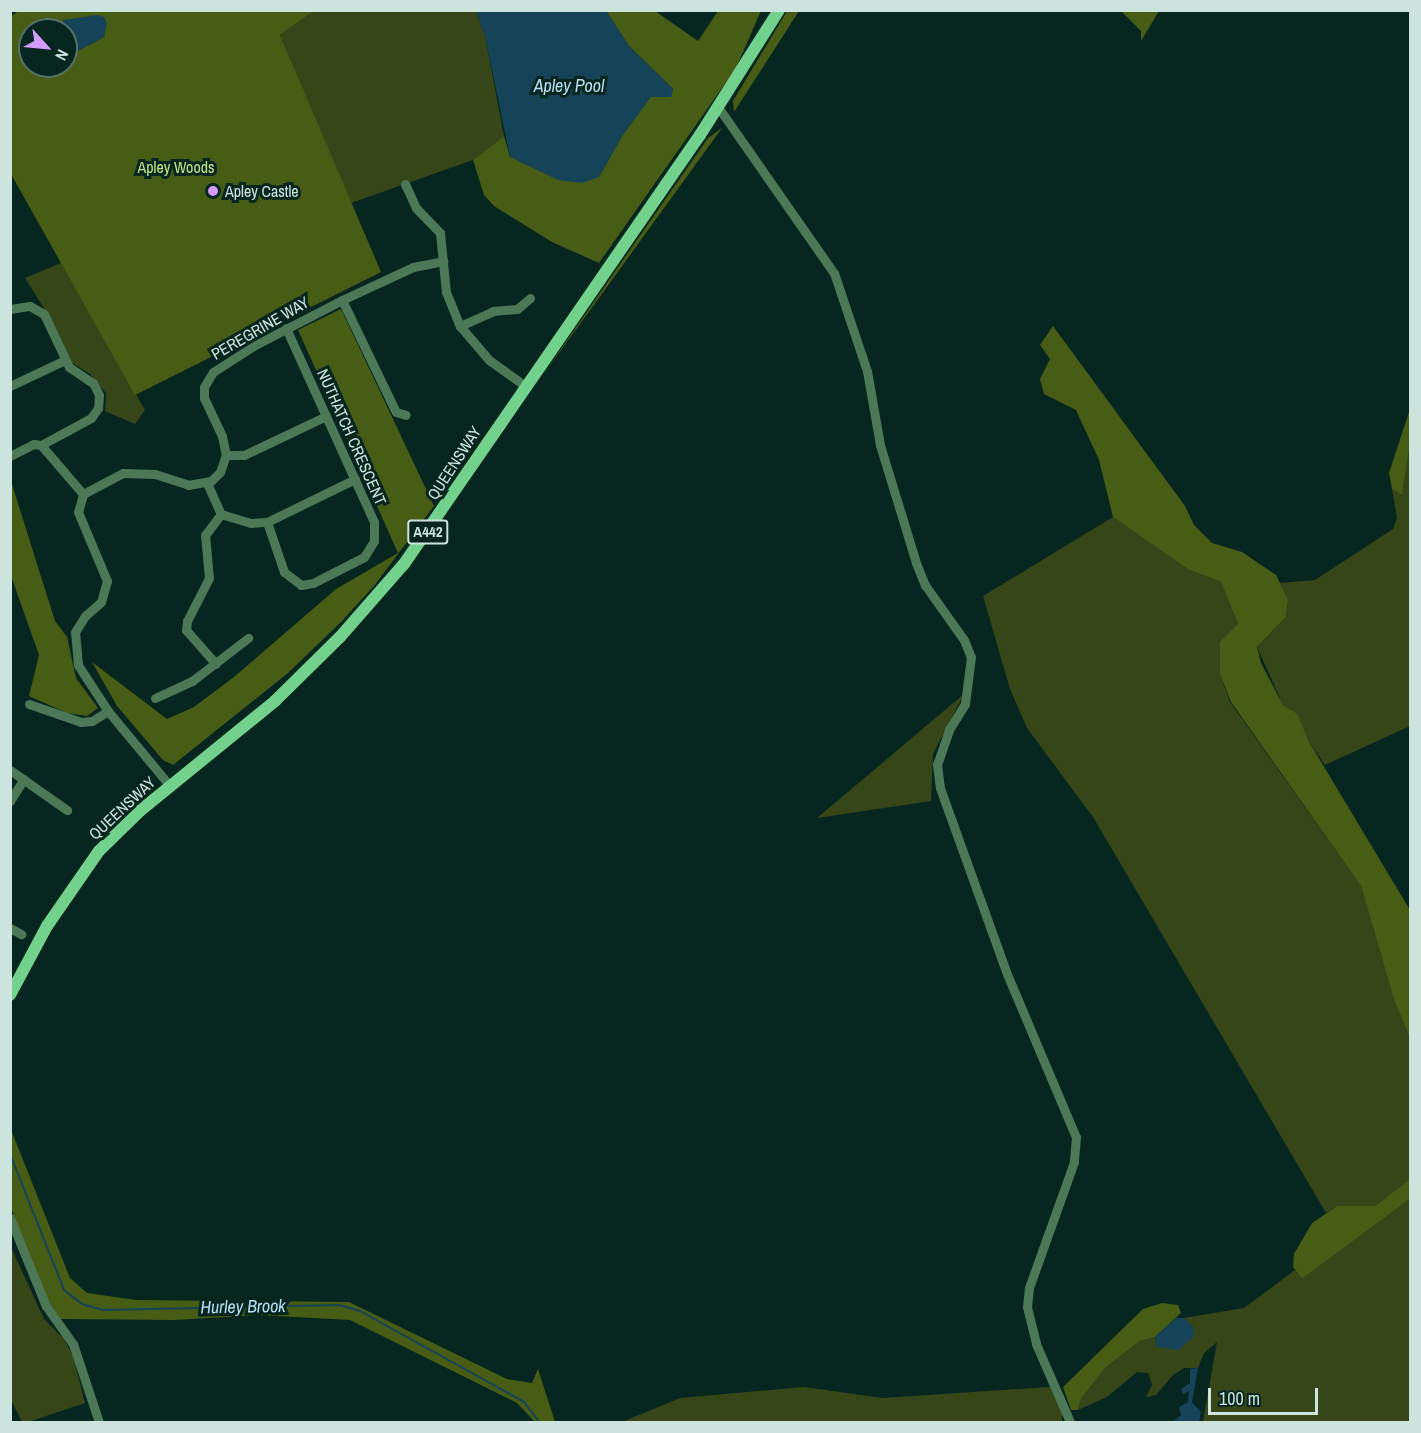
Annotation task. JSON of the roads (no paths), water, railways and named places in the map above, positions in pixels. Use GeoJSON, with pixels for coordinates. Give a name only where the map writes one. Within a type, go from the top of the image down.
{"type":"FeatureCollection","features":[{"type":"Feature","properties":{"kind":"main road","name":"QUEENSWAY"},"geometry":{"type":"LineString","coordinates":[[10,994],[47,926],[78,877],[99,851],[170,786],[275,701],[360,616],[433,525],[524,385],[718,107],[779,10]]}},
{"type":"Feature","properties":{"kind":"street"},"geometry":{"type":"LineString","coordinates":[[718,107],[834,273],[867,371],[880,445],[916,563],[925,585],[964,640],[971,657],[965,704],[949,730],[937,764],[940,788],[1007,974],[1076,1137],[1074,1162],[1029,1288],[1027,1307],[1036,1344],[1070,1422]]}},
{"type":"Feature","properties":{"kind":"street"},"geometry":{"type":"LineString","coordinates":[[405,184],[416,208],[440,233],[446,292],[460,326],[489,360],[524,385]]}},
{"type":"Feature","properties":{"kind":"street","name":"PEREGRINE WAY"},"geometry":{"type":"LineString","coordinates":[[226,455],[222,436],[204,398],[207,379],[232,357],[342,300],[413,267],[443,261]]}},
{"type":"Feature","properties":{"kind":"street"},"geometry":{"type":"LineString","coordinates":[[460,326],[493,311],[517,309],[530,298]]}},
{"type":"Feature","properties":{"kind":"street"},"geometry":{"type":"LineString","coordinates":[[342,300],[396,412],[406,415]]}},
{"type":"Feature","properties":{"kind":"street"},"geometry":{"type":"LineString","coordinates":[[10,309],[30,306],[44,314],[65,360],[96,386],[98,408],[91,418],[41,445],[34,444],[10,456]]}},
{"type":"Feature","properties":{"kind":"street","name":"NUTHATCH CRESCENT"},"geometry":{"type":"LineString","coordinates":[[267,522],[288,577],[301,585],[313,583],[364,557],[371,549],[374,522],[286,328]]}},
{"type":"Feature","properties":{"kind":"street"},"geometry":{"type":"LineString","coordinates":[[10,386],[65,360]]}},
{"type":"Feature","properties":{"kind":"street"},"geometry":{"type":"LineString","coordinates":[[170,786],[108,711],[78,665],[75,652],[75,632],[101,602],[107,587],[105,574],[78,512],[83,494],[104,480],[123,473],[155,474],[188,485],[207,483],[220,472],[226,455],[243,455],[326,416]]}},
{"type":"Feature","properties":{"kind":"street"},"geometry":{"type":"LineString","coordinates":[[41,445],[83,494]]}},
{"type":"Feature","properties":{"kind":"street"},"geometry":{"type":"LineString","coordinates":[[207,483],[221,514],[251,523],[267,522],[355,479]]}},
{"type":"Feature","properties":{"kind":"street"},"geometry":{"type":"LineString","coordinates":[[216,664],[186,630],[187,621],[209,578],[205,536],[221,514]]}},
{"type":"Feature","properties":{"kind":"street"},"geometry":{"type":"LineString","coordinates":[[155,698],[192,681],[248,638]]}},
{"type":"Feature","properties":{"kind":"street"},"geometry":{"type":"LineString","coordinates":[[29,704],[81,722],[92,721],[108,711]]}},
{"type":"Feature","properties":{"kind":"street"},"geometry":{"type":"LineString","coordinates":[[10,770],[67,810]]}},
{"type":"Feature","properties":{"kind":"street"},"geometry":{"type":"LineString","coordinates":[[10,801],[24,778]]}},
{"type":"Feature","properties":{"kind":"street"},"geometry":{"type":"LineString","coordinates":[[10,928],[21,934]]}},
{"type":"Feature","properties":{"kind":"street"},"geometry":{"type":"LineString","coordinates":[[10,1218],[46,1306],[73,1344],[99,1422]]}},
{"type":"Feature","properties":{"kind":"water","name":"Apley Pool"},"geometry":{"type":"Polygon","coordinates":[[[476,11],[606,11],[629,46],[673,89],[671,97],[651,97],[622,136],[599,177],[582,183],[558,180],[510,157],[485,36],[476,11]]]}},
{"type":"Feature","properties":{"kind":"water"},"geometry":{"type":"Polygon","coordinates":[[[97,15],[104,17],[107,24],[104,37],[78,51],[77,18],[97,15]]]}},
{"type":"Feature","properties":{"kind":"water"},"geometry":{"type":"Polygon","coordinates":[[[1176,1318],[1184,1318],[1194,1328],[1193,1337],[1179,1350],[1157,1347],[1155,1337],[1176,1318]]]}},
{"type":"Feature","properties":{"kind":"water"},"geometry":{"type":"Polygon","coordinates":[[[1198,1368],[1192,1402],[1201,1412],[1199,1422],[1173,1422],[1181,1415],[1179,1407],[1188,1402],[1189,1391],[1183,1394],[1181,1389],[1190,1383],[1190,1369],[1198,1368]]]}},
{"type":"Feature","properties":{"kind":"waterway","name":"Hurley Brook"},"geometry":{"type":"LineString","coordinates":[[10,1154],[64,1290],[82,1304],[103,1310],[339,1305],[360,1311],[524,1402],[539,1422]]}},
{"type":"Feature","properties":{"kind":"place","name":"Apley Castle"},"geometry":{"type":"Point","coordinates":[213,191]}},
{"type":"Feature","properties":{"kind":"park label","name":"Apley Woods"},"geometry":{"type":"Point","coordinates":[176,167]}}]}
